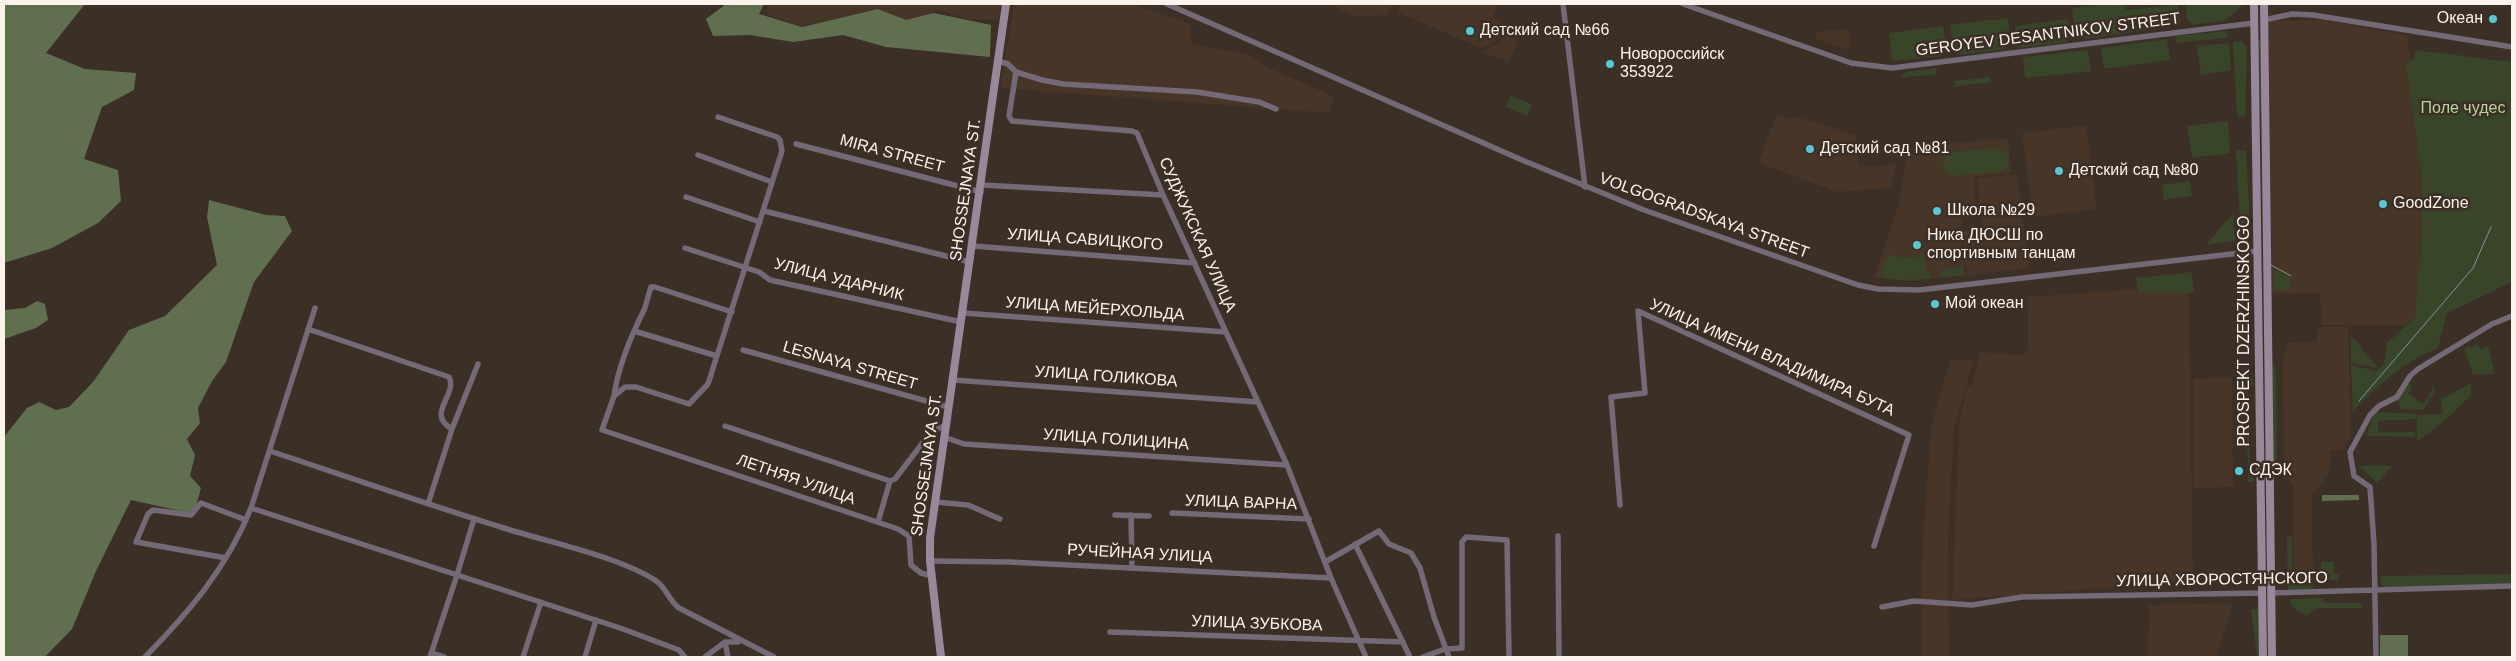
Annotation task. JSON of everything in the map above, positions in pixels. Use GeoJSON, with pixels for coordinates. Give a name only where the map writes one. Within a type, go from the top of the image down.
{"type":"FeatureCollection","features":[{"type":"Feature","properties":{"kind":"street","name":"SHOSSEJNAYA ST."},"geometry":{"type":"LineString","coordinates":[[941,657],[930,561],[930,538],[1006,4]]}},
{"type":"Feature","properties":{"kind":"street","name":"VOLGOGRADSKAYA STREET"},"geometry":{"type":"LineString","coordinates":[[1167,4],[1585,187],[1782,260],[1858,285],[1878,289],[1919,290],[1956,287],[2262,251]]}},
{"type":"Feature","properties":{"kind":"street"},"geometry":{"type":"LineString","coordinates":[[1563,4],[1585,187]]}},
{"type":"Feature","properties":{"kind":"street","name":"GEROYEV DESANTNIKOV STREET"},"geometry":{"type":"LineString","coordinates":[[1683,4],[1851,63],[1892,68],[2254,23],[2292,14],[2313,15],[2512,47]]}},
{"type":"Feature","properties":{"kind":"street","name":"PROSPEKT DZERZHINSKOGO"},"geometry":{"type":"LineString","coordinates":[[2254,4],[2262,251]]}},
{"type":"Feature","properties":{"kind":"street","name":"PROSPEKT DZERZHINSKOGO"},"geometry":{"type":"LineString","coordinates":[[2262,657],[2266,593],[2262,251],[2264,4]]}},
{"type":"Feature","properties":{"kind":"street"},"geometry":{"type":"LineString","coordinates":[[998,61],[1008,64],[1016,72],[1063,84],[1196,92],[1259,102],[1276,109]]}},
{"type":"Feature","properties":{"kind":"street","name":"СУДЖУКСКАЯ УЛИЦА"},"geometry":{"type":"LineString","coordinates":[[1016,72],[1009,120],[1135,132],[1287,465],[1309,519]]}},
{"type":"Feature","properties":{"kind":"street"},"geometry":{"type":"LineString","coordinates":[[614,396],[625,387],[636,387],[689,404],[708,384],[782,151],[780,140],[772,135],[718,118]]}},
{"type":"Feature","properties":{"kind":"street","name":"MIRA STREET"},"geometry":{"type":"LineString","coordinates":[[796,144],[981,188],[1163,196]]}},
{"type":"Feature","properties":{"kind":"street"},"geometry":{"type":"LineString","coordinates":[[698,155],[772,182]]}},
{"type":"Feature","properties":{"kind":"street"},"geometry":{"type":"LineString","coordinates":[[686,197],[760,222]]}},
{"type":"Feature","properties":{"kind":"street"},"geometry":{"type":"LineString","coordinates":[[764,211],[970,262]]}},
{"type":"Feature","properties":{"kind":"street","name":"УЛИЦА САВИЦКОГО"},"geometry":{"type":"LineString","coordinates":[[973,246],[1195,263]]}},
{"type":"Feature","properties":{"kind":"street","name":"УЛИЦА УДАРНИК"},"geometry":{"type":"LineString","coordinates":[[684,248],[759,272],[770,280],[961,322]]}},
{"type":"Feature","properties":{"kind":"street"},"geometry":{"type":"LineString","coordinates":[[614,396],[616,380],[651,288],[655,287],[732,312]]}},
{"type":"Feature","properties":{"kind":"street"},"geometry":{"type":"LineString","coordinates":[[145,657],[194,606],[226,558],[246,520],[315,308]]}},
{"type":"Feature","properties":{"kind":"street","name":"УЛИЦА ИМЕНИ ВЛАДИМИРА БУТА"},"geometry":{"type":"LineString","coordinates":[[1620,506],[1611,397],[1645,393],[1638,312],[1909,435],[1874,546]]}},
{"type":"Feature","properties":{"kind":"street","name":"УЛИЦА МЕЙЕРХОЛЬДА"},"geometry":{"type":"LineString","coordinates":[[963,313],[1226,332]]}},
{"type":"Feature","properties":{"kind":"street"},"geometry":{"type":"LineString","coordinates":[[2376,657],[2376,590],[2370,487],[2354,476],[2350,452],[2374,411],[2397,397],[2418,369],[2492,324],[2512,316]]}},
{"type":"Feature","properties":{"kind":"street"},"geometry":{"type":"LineString","coordinates":[[308,329],[449,377],[451,384],[441,414],[444,423],[452,429]]}},
{"type":"Feature","properties":{"kind":"street"},"geometry":{"type":"LineString","coordinates":[[634,331],[717,356]]}},
{"type":"Feature","properties":{"kind":"street","name":"LESNAYA STREET"},"geometry":{"type":"LineString","coordinates":[[743,350],[948,408]]}},
{"type":"Feature","properties":{"kind":"street"},"geometry":{"type":"LineString","coordinates":[[428,504],[452,429],[478,364]]}},
{"type":"Feature","properties":{"kind":"street","name":"УЛИЦА ГОЛИКОВА"},"geometry":{"type":"LineString","coordinates":[[953,380],[1258,402]]}},
{"type":"Feature","properties":{"kind":"street","name":"ЛЕТНЯЯ УЛИЦА"},"geometry":{"type":"LineString","coordinates":[[614,396],[602,430],[898,529],[909,536],[911,565],[921,573],[932,576]]}},
{"type":"Feature","properties":{"kind":"street"},"geometry":{"type":"LineString","coordinates":[[725,426],[890,481],[896,479],[931,432],[946,424]]}},
{"type":"Feature","properties":{"kind":"street","name":"УЛИЦА ГОЛИЦИНА"},"geometry":{"type":"LineString","coordinates":[[944,437],[964,444],[1287,465]]}},
{"type":"Feature","properties":{"kind":"street"},"geometry":{"type":"LineString","coordinates":[[270,450],[474,519],[624,565],[654,580],[665,588],[671,602],[679,608],[740,642],[772,657]]}},
{"type":"Feature","properties":{"kind":"street"},"geometry":{"type":"LineString","coordinates":[[878,522],[890,481]]}},
{"type":"Feature","properties":{"kind":"street"},"geometry":{"type":"LineString","coordinates":[[936,502],[968,505],[1000,519]]}},
{"type":"Feature","properties":{"kind":"street"},"geometry":{"type":"LineString","coordinates":[[226,558],[136,542],[148,514],[153,510],[191,515],[201,503],[246,520]]}},
{"type":"Feature","properties":{"kind":"street"},"geometry":{"type":"LineString","coordinates":[[250,508],[596,620],[679,650],[685,657]]}},
{"type":"Feature","properties":{"kind":"street","name":"УЛИЦА ВАРНА"},"geometry":{"type":"LineString","coordinates":[[1172,514],[1309,519]]}},
{"type":"Feature","properties":{"kind":"street"},"geometry":{"type":"LineString","coordinates":[[1115,515],[1149,516]]}},
{"type":"Feature","properties":{"kind":"street"},"geometry":{"type":"LineString","coordinates":[[1131,515],[1132,567]]}},
{"type":"Feature","properties":{"kind":"street"},"geometry":{"type":"LineString","coordinates":[[444,657],[431,655],[474,519]]}},
{"type":"Feature","properties":{"kind":"street"},"geometry":{"type":"LineString","coordinates":[[1309,519],[1331,578],[1366,657]]}},
{"type":"Feature","properties":{"kind":"street"},"geometry":{"type":"LineString","coordinates":[[1325,562],[1380,531],[1389,544],[1411,553],[1420,568],[1448,657]]}},
{"type":"Feature","properties":{"kind":"street"},"geometry":{"type":"LineString","coordinates":[[1558,536],[1559,657]]}},
{"type":"Feature","properties":{"kind":"street"},"geometry":{"type":"LineString","coordinates":[[1423,657],[1445,649],[1459,650],[1463,646],[1462,540],[1466,537],[1504,538],[1507,540],[1509,657]]}},
{"type":"Feature","properties":{"kind":"street"},"geometry":{"type":"LineString","coordinates":[[1355,544],[1410,657]]}},
{"type":"Feature","properties":{"kind":"street","name":"РУЧЕЙНАЯ УЛИЦА"},"geometry":{"type":"LineString","coordinates":[[930,561],[1132,567],[1331,578]]}},
{"type":"Feature","properties":{"kind":"street","name":"УЛИЦА ХВОРОСТЯНСКОГО"},"geometry":{"type":"LineString","coordinates":[[1882,607],[1914,601],[1972,604],[2022,597],[2512,586]]}},
{"type":"Feature","properties":{"kind":"street","name":"PROSPEKT DZERZHINSKOGO"},"geometry":{"type":"LineString","coordinates":[[2266,593],[2272,657]]}},
{"type":"Feature","properties":{"kind":"street"},"geometry":{"type":"LineString","coordinates":[[524,657],[541,602]]}},
{"type":"Feature","properties":{"kind":"street"},"geometry":{"type":"LineString","coordinates":[[585,657],[596,620]]}},
{"type":"Feature","properties":{"kind":"street","name":"УЛИЦА ЗУБКОВА"},"geometry":{"type":"LineString","coordinates":[[1110,632],[1359,642],[1403,642]]}},
{"type":"Feature","properties":{"kind":"street"},"geometry":{"type":"LineString","coordinates":[[705,657],[725,642],[740,642]]}},
{"type":"Feature","properties":{"kind":"street"},"geometry":{"type":"LineString","coordinates":[[725,642],[728,657]]}},
{"type":"Feature","properties":{"kind":"shaded area"},"geometry":{"type":"Polygon","coordinates":[[[767,4],[1001,4],[999,20],[967,19],[940,10],[908,22],[875,10],[802,26],[768,15],[767,4]]]}},
{"type":"Feature","properties":{"kind":"shaded area"},"geometry":{"type":"Polygon","coordinates":[[[1014,4],[1132,4],[1190,24],[1192,44],[1248,54],[1262,65],[1335,97],[1329,113],[1000,88],[1014,4]]]}},
{"type":"Feature","properties":{"kind":"shaded area"},"geometry":{"type":"Polygon","coordinates":[[[1330,4],[1392,4],[1387,15],[1355,17],[1330,4]]]}},
{"type":"Feature","properties":{"kind":"shaded area","name":"Детский сад №66"},"geometry":{"type":"Polygon","coordinates":[[[1401,4],[1498,4],[1493,17],[1501,21],[1494,42],[1481,48],[1397,12],[1401,4]]]}},
{"type":"Feature","properties":{"kind":"shaded area"},"geometry":{"type":"Polygon","coordinates":[[[2324,20],[2407,35],[2426,174],[2419,326],[2321,325],[2320,293],[2272,294],[2268,21],[2324,20]]]}},
{"type":"Feature","properties":{"kind":"shaded area"},"geometry":{"type":"Polygon","coordinates":[[[1849,29],[1851,43],[1848,50],[1816,39],[1815,32],[1849,29]]]}},
{"type":"Feature","properties":{"kind":"shaded area"},"geometry":{"type":"Polygon","coordinates":[[[1503,35],[1517,41],[1509,62],[1480,52],[1500,43],[1503,35]]]}},
{"type":"Feature","properties":{"kind":"shaded area","name":"Детский сад №81"},"geometry":{"type":"Polygon","coordinates":[[[1776,115],[1792,120],[1794,116],[1856,135],[1859,167],[1896,164],[1891,188],[1837,192],[1759,163],[1776,115]]]}},
{"type":"Feature","properties":{"kind":"shaded area","name":"Детский сад №80"},"geometry":{"type":"Polygon","coordinates":[[[2086,125],[2097,209],[2033,217],[2022,133],[2086,125]]]}},
{"type":"Feature","properties":{"kind":"shaded area","name":"Школа №29"},"geometry":{"type":"Polygon","coordinates":[[[2008,138],[2011,173],[1974,177],[1977,216],[1963,219],[1961,230],[1965,276],[1910,281],[1874,278],[1898,206],[1907,154],[1914,151],[1944,149],[1944,144],[2008,138]]]}},
{"type":"Feature","properties":{"kind":"shaded area"},"geometry":{"type":"Polygon","coordinates":[[[2017,174],[2029,268],[1967,276],[1962,232],[1982,228],[1977,178],[2017,174]]]}},
{"type":"Feature","properties":{"kind":"shaded area"},"geometry":{"type":"Polygon","coordinates":[[[2189,285],[2193,581],[1952,600],[1959,426],[1967,386],[1972,385],[1980,352],[2022,355],[2028,349],[2028,297],[2189,285]]]}},
{"type":"Feature","properties":{"kind":"shaded area"},"geometry":{"type":"Polygon","coordinates":[[[2317,327],[2348,327],[2351,435],[2343,450],[2330,450],[2330,471],[2312,496],[2313,579],[2293,579],[2293,486],[2285,474],[2282,364],[2288,343],[2317,342],[2317,327]]]}},
{"type":"Feature","properties":{"kind":"shaded area"},"geometry":{"type":"Polygon","coordinates":[[[1974,359],[1954,428],[1948,541],[1949,657],[1921,657],[1921,573],[1931,427],[1950,360],[1974,359]]]}},
{"type":"Feature","properties":{"kind":"shaded area"},"geometry":{"type":"Polygon","coordinates":[[[2232,377],[2233,487],[2193,488],[2193,379],[2232,377]]]}},
{"type":"Feature","properties":{"kind":"shaded area"},"geometry":{"type":"Polygon","coordinates":[[[2233,603],[2216,657],[2148,657],[2149,605],[2233,603]]]}},
{"type":"Feature","properties":{"kind":"green space"},"geometry":{"type":"Polygon","coordinates":[[[4,4],[85,4],[46,53],[85,69],[136,73],[134,90],[102,107],[84,159],[118,170],[121,201],[98,223],[52,248],[4,263],[4,4]]]}},
{"type":"Feature","properties":{"kind":"green space"},"geometry":{"type":"Polygon","coordinates":[[[726,4],[764,4],[759,14],[802,27],[878,9],[906,20],[934,13],[991,25],[990,57],[886,47],[843,35],[793,42],[750,35],[713,36],[706,19],[726,4]]]}},
{"type":"Feature","properties":{"kind":"green space"},"geometry":{"type":"Polygon","coordinates":[[[2104,4],[2124,4],[2126,10],[2178,4],[2180,22],[2178,25],[2165,26],[2163,18],[2145,20],[2146,30],[2085,39],[2076,29],[2072,8],[2104,4]]]}},
{"type":"Feature","properties":{"kind":"green space"},"geometry":{"type":"Polygon","coordinates":[[[2185,4],[2244,4],[2226,20],[2193,25],[2187,19],[2185,4]]]}},
{"type":"Feature","properties":{"kind":"green space"},"geometry":{"type":"Polygon","coordinates":[[[2008,18],[2010,41],[2006,49],[1957,55],[1954,52],[1950,25],[2008,18]]]}},
{"type":"Feature","properties":{"kind":"green space"},"geometry":{"type":"Polygon","coordinates":[[[2068,19],[2070,34],[2067,42],[2020,48],[2017,45],[2015,26],[2068,19]]]}},
{"type":"Feature","properties":{"kind":"green space"},"geometry":{"type":"Polygon","coordinates":[[[1943,26],[1947,50],[1942,56],[1892,61],[1889,33],[1943,26]]]}},
{"type":"Feature","properties":{"kind":"green space"},"geometry":{"type":"Polygon","coordinates":[[[2226,31],[2227,38],[2177,43],[2176,36],[2226,31]]]}},
{"type":"Feature","properties":{"kind":"green space"},"geometry":{"type":"Polygon","coordinates":[[[2167,39],[2170,60],[2104,69],[2101,48],[2167,39]]]}},
{"type":"Feature","properties":{"kind":"green space"},"geometry":{"type":"Polygon","coordinates":[[[2257,40],[2261,40],[2262,110],[2258,111],[2257,40]]]}},
{"type":"Feature","properties":{"kind":"green space"},"geometry":{"type":"Polygon","coordinates":[[[2242,41],[2247,48],[2245,117],[2237,116],[2233,42],[2242,41]]]}},
{"type":"Feature","properties":{"kind":"green space"},"geometry":{"type":"Polygon","coordinates":[[[2229,43],[2231,70],[2201,75],[2197,46],[2229,43]]]}},
{"type":"Feature","properties":{"kind":"green space"},"geometry":{"type":"Polygon","coordinates":[[[2088,50],[2091,71],[2025,78],[2023,57],[2088,50]]]}},
{"type":"Feature","properties":{"kind":"green space","name":"Поле чудес"},"geometry":{"type":"Polygon","coordinates":[[[2416,50],[2512,62],[2512,282],[2447,313],[2438,348],[2424,354],[2402,368],[2353,411],[2351,365],[2376,371],[2384,364],[2387,343],[2415,318],[2422,238],[2422,176],[2406,63],[2414,58],[2416,50]]]}},
{"type":"Feature","properties":{"kind":"green space"},"geometry":{"type":"Polygon","coordinates":[[[1936,68],[1937,74],[1900,78],[1906,72],[1936,68]]]}},
{"type":"Feature","properties":{"kind":"green space"},"geometry":{"type":"Polygon","coordinates":[[[1990,77],[1991,82],[1954,87],[1954,81],[1990,77]]]}},
{"type":"Feature","properties":{"kind":"green space"},"geometry":{"type":"Polygon","coordinates":[[[1510,96],[1532,104],[1528,116],[1506,107],[1510,96]]]}},
{"type":"Feature","properties":{"kind":"green space"},"geometry":{"type":"Polygon","coordinates":[[[2228,121],[2230,153],[2192,158],[2187,126],[2228,121]]]}},
{"type":"Feature","properties":{"kind":"green space"},"geometry":{"type":"Polygon","coordinates":[[[1997,148],[2004,151],[2009,157],[2008,167],[1999,172],[1954,176],[1946,173],[1943,168],[1944,159],[1953,152],[1997,148]]]}},
{"type":"Feature","properties":{"kind":"green space"},"geometry":{"type":"Polygon","coordinates":[[[2246,150],[2250,226],[2241,242],[2236,151],[2246,150]]]}},
{"type":"Feature","properties":{"kind":"green space"},"geometry":{"type":"Polygon","coordinates":[[[2190,181],[2192,196],[2164,200],[2162,185],[2190,181]]]}},
{"type":"Feature","properties":{"kind":"green space"},"geometry":{"type":"Polygon","coordinates":[[[209,200],[266,215],[285,216],[292,231],[254,282],[226,362],[212,381],[198,408],[200,423],[187,439],[195,455],[190,476],[201,488],[194,514],[131,500],[96,571],[72,629],[45,657],[4,657],[4,437],[27,408],[39,402],[56,410],[69,407],[93,382],[129,330],[165,316],[217,265],[207,217],[209,200]]]}},
{"type":"Feature","properties":{"kind":"green space"},"geometry":{"type":"Polygon","coordinates":[[[2233,213],[2235,241],[2206,245],[2233,213]]]}},
{"type":"Feature","properties":{"kind":"green space"},"geometry":{"type":"Polygon","coordinates":[[[1888,254],[1904,258],[1924,256],[1926,271],[1930,271],[1930,279],[1897,280],[1880,278],[1888,254]]]}},
{"type":"Feature","properties":{"kind":"green space"},"geometry":{"type":"Polygon","coordinates":[[[1963,267],[1963,275],[1940,277],[1940,270],[1963,267]]]}},
{"type":"Feature","properties":{"kind":"green space"},"geometry":{"type":"Polygon","coordinates":[[[2275,269],[2290,278],[2290,290],[2275,290],[2275,269]]]}},
{"type":"Feature","properties":{"kind":"green space"},"geometry":{"type":"Polygon","coordinates":[[[2192,272],[2194,293],[2138,293],[2136,278],[2192,272]]]}},
{"type":"Feature","properties":{"kind":"green space"},"geometry":{"type":"Polygon","coordinates":[[[37,301],[45,304],[48,320],[36,328],[4,339],[4,310],[25,308],[37,301]]]}},
{"type":"Feature","properties":{"kind":"green space"},"geometry":{"type":"Polygon","coordinates":[[[2351,335],[2378,368],[2351,363],[2351,335]]]}},
{"type":"Feature","properties":{"kind":"green space"},"geometry":{"type":"Polygon","coordinates":[[[2478,344],[2480,349],[2488,346],[2495,374],[2473,374],[2464,348],[2478,344]]]}},
{"type":"Feature","properties":{"kind":"green space"},"geometry":{"type":"Polygon","coordinates":[[[2271,362],[2276,367],[2277,468],[2275,473],[2273,472],[2271,362]]]}},
{"type":"Feature","properties":{"kind":"green space"},"geometry":{"type":"Polygon","coordinates":[[[2246,378],[2253,378],[2253,386],[2248,387],[2250,477],[2254,477],[2254,482],[2248,482],[2246,378]]]}},
{"type":"Feature","properties":{"kind":"green space"},"geometry":{"type":"Polygon","coordinates":[[[2407,383],[2412,386],[2408,394],[2424,404],[2433,387],[2436,389],[2424,410],[2401,409],[2396,397],[2407,383]]]}},
{"type":"Feature","properties":{"kind":"green space"},"geometry":{"type":"Polygon","coordinates":[[[2471,383],[2471,395],[2450,416],[2417,442],[2417,415],[2442,414],[2441,399],[2471,383]]]}},
{"type":"Feature","properties":{"kind":"green space"},"geometry":{"type":"Polygon","coordinates":[[[2375,412],[2416,414],[2416,419],[2378,421],[2378,432],[2415,432],[2415,437],[2366,436],[2375,412]]]}},
{"type":"Feature","properties":{"kind":"green space"},"geometry":{"type":"Polygon","coordinates":[[[2359,466],[2392,466],[2377,483],[2359,466]]]}},
{"type":"Feature","properties":{"kind":"green space"},"geometry":{"type":"Polygon","coordinates":[[[2322,495],[2359,495],[2359,500],[2322,501],[2322,495]]]}},
{"type":"Feature","properties":{"kind":"green space"},"geometry":{"type":"Polygon","coordinates":[[[2292,536],[2292,581],[2313,581],[2313,590],[2288,590],[2287,537],[2292,536]]]}},
{"type":"Feature","properties":{"kind":"green space"},"geometry":{"type":"Polygon","coordinates":[[[2321,562],[2334,562],[2334,573],[2339,575],[2339,580],[2321,580],[2321,562]]]}},
{"type":"Feature","properties":{"kind":"green space"},"geometry":{"type":"Polygon","coordinates":[[[2512,574],[2512,584],[2385,587],[2381,584],[2381,576],[2512,574]]]}},
{"type":"Feature","properties":{"kind":"green space"},"geometry":{"type":"Polygon","coordinates":[[[2323,598],[2324,603],[2361,603],[2362,608],[2317,608],[2307,616],[2291,606],[2290,599],[2323,598]]]}},
{"type":"Feature","properties":{"kind":"green space"},"geometry":{"type":"Polygon","coordinates":[[[2251,609],[2259,609],[2259,657],[2257,657],[2251,609]]]}},
{"type":"Feature","properties":{"kind":"green space"},"geometry":{"type":"Polygon","coordinates":[[[2380,635],[2408,635],[2408,657],[2380,657],[2380,635]]]}},
{"type":"Feature","properties":{"kind":"waterway"},"geometry":{"type":"LineString","coordinates":[[2359,401],[2473,268],[2491,227]]}},
{"type":"Feature","properties":{"kind":"waterway"},"geometry":{"type":"LineString","coordinates":[[2271,265],[2291,276]]}},
{"type":"Feature","properties":{"kind":"place","name":"Океан"},"geometry":{"type":"Point","coordinates":[2493,19]}},
{"type":"Feature","properties":{"kind":"place","name":"Детский сад №66"},"geometry":{"type":"Point","coordinates":[1470,31]}},
{"type":"Feature","properties":{"kind":"place","name":"Новороссийск 353922"},"geometry":{"type":"Point","coordinates":[1610,64]}},
{"type":"Feature","properties":{"kind":"place","name":"Детский сад №81"},"geometry":{"type":"Point","coordinates":[1810,149]}},
{"type":"Feature","properties":{"kind":"place","name":"Детский сад №80"},"geometry":{"type":"Point","coordinates":[2059,171]}},
{"type":"Feature","properties":{"kind":"place","name":"GoodZone"},"geometry":{"type":"Point","coordinates":[2383,204]}},
{"type":"Feature","properties":{"kind":"place","name":"Школа №29"},"geometry":{"type":"Point","coordinates":[1937,211]}},
{"type":"Feature","properties":{"kind":"place","name":"Ника ДЮСШ по спортивным танцам"},"geometry":{"type":"Point","coordinates":[1917,245]}},
{"type":"Feature","properties":{"kind":"place","name":"Мой океан"},"geometry":{"type":"Point","coordinates":[1935,304]}},
{"type":"Feature","properties":{"kind":"place","name":"СДЭК"},"geometry":{"type":"Point","coordinates":[2239,471]}}]}
